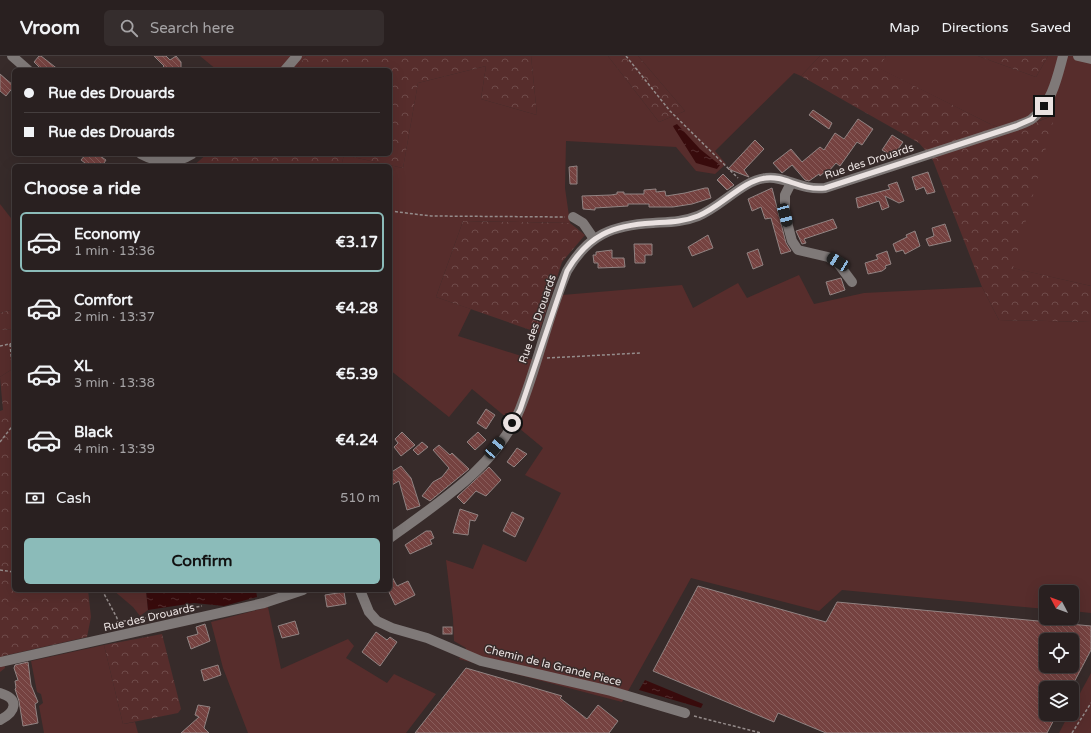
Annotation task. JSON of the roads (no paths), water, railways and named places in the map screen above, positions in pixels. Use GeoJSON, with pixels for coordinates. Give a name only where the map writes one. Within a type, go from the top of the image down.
{"type":"FeatureCollection","features":[{"type":"Feature","properties":{"kind":"street"},"geometry":{"type":"LineString","coordinates":[[12,56],[26,68]]}},
{"type":"Feature","properties":{"kind":"street"},"geometry":{"type":"LineString","coordinates":[[287,68],[297,56]]}},
{"type":"Feature","properties":{"kind":"street","name":"Rue des Drouards"},"geometry":{"type":"LineString","coordinates":[[392,536],[475,472],[505,436],[520,410],[567,271],[580,251],[594,239],[619,227],[633,224],[675,222],[695,217],[718,206],[745,185],[756,180],[768,177],[810,189],[825,188],[1027,121],[1032,119],[1044,106],[1054,88],[1063,56]]}},
{"type":"Feature","properties":{"kind":"street"},"geometry":{"type":"LineString","coordinates":[[1078,56],[1091,59]]}},
{"type":"Feature","properties":{"kind":"street"},"geometry":{"type":"LineString","coordinates":[[146,156],[161,161],[185,159],[189,156]]}},
{"type":"Feature","properties":{"kind":"street"},"geometry":{"type":"LineString","coordinates":[[791,183],[785,196],[785,215],[792,241],[798,250],[828,257],[838,262],[852,282]]}},
{"type":"Feature","properties":{"kind":"street"},"geometry":{"type":"LineString","coordinates":[[572,217],[583,223],[594,239]]}},
{"type":"Feature","properties":{"kind":"street","name":"Rue des Drouards"},"geometry":{"type":"LineString","coordinates":[[0,662],[120,636],[264,602],[296,592]]}},
{"type":"Feature","properties":{"kind":"street","name":"Chemin de la Grande Piece"},"geometry":{"type":"LineString","coordinates":[[361,592],[369,612],[377,621],[392,628],[427,638],[481,660],[618,693],[685,713]]}},
{"type":"Feature","properties":{"kind":"street"},"geometry":{"type":"LineString","coordinates":[[0,693],[7,695],[13,702],[14,709],[11,713],[0,720]]}},
{"type":"Feature","properties":{"kind":"water"},"geometry":{"type":"Polygon","coordinates":[[[677,124],[700,149],[720,165],[717,169],[696,163],[673,126],[677,124]]]}},
{"type":"Feature","properties":{"kind":"water"},"geometry":{"type":"Polygon","coordinates":[[[146,592],[256,592],[257,597],[224,606],[194,603],[148,610],[146,592]]]}},
{"type":"Feature","properties":{"kind":"water"},"geometry":{"type":"Polygon","coordinates":[[[645,680],[703,704],[701,708],[639,690],[645,680]]]}}]}
